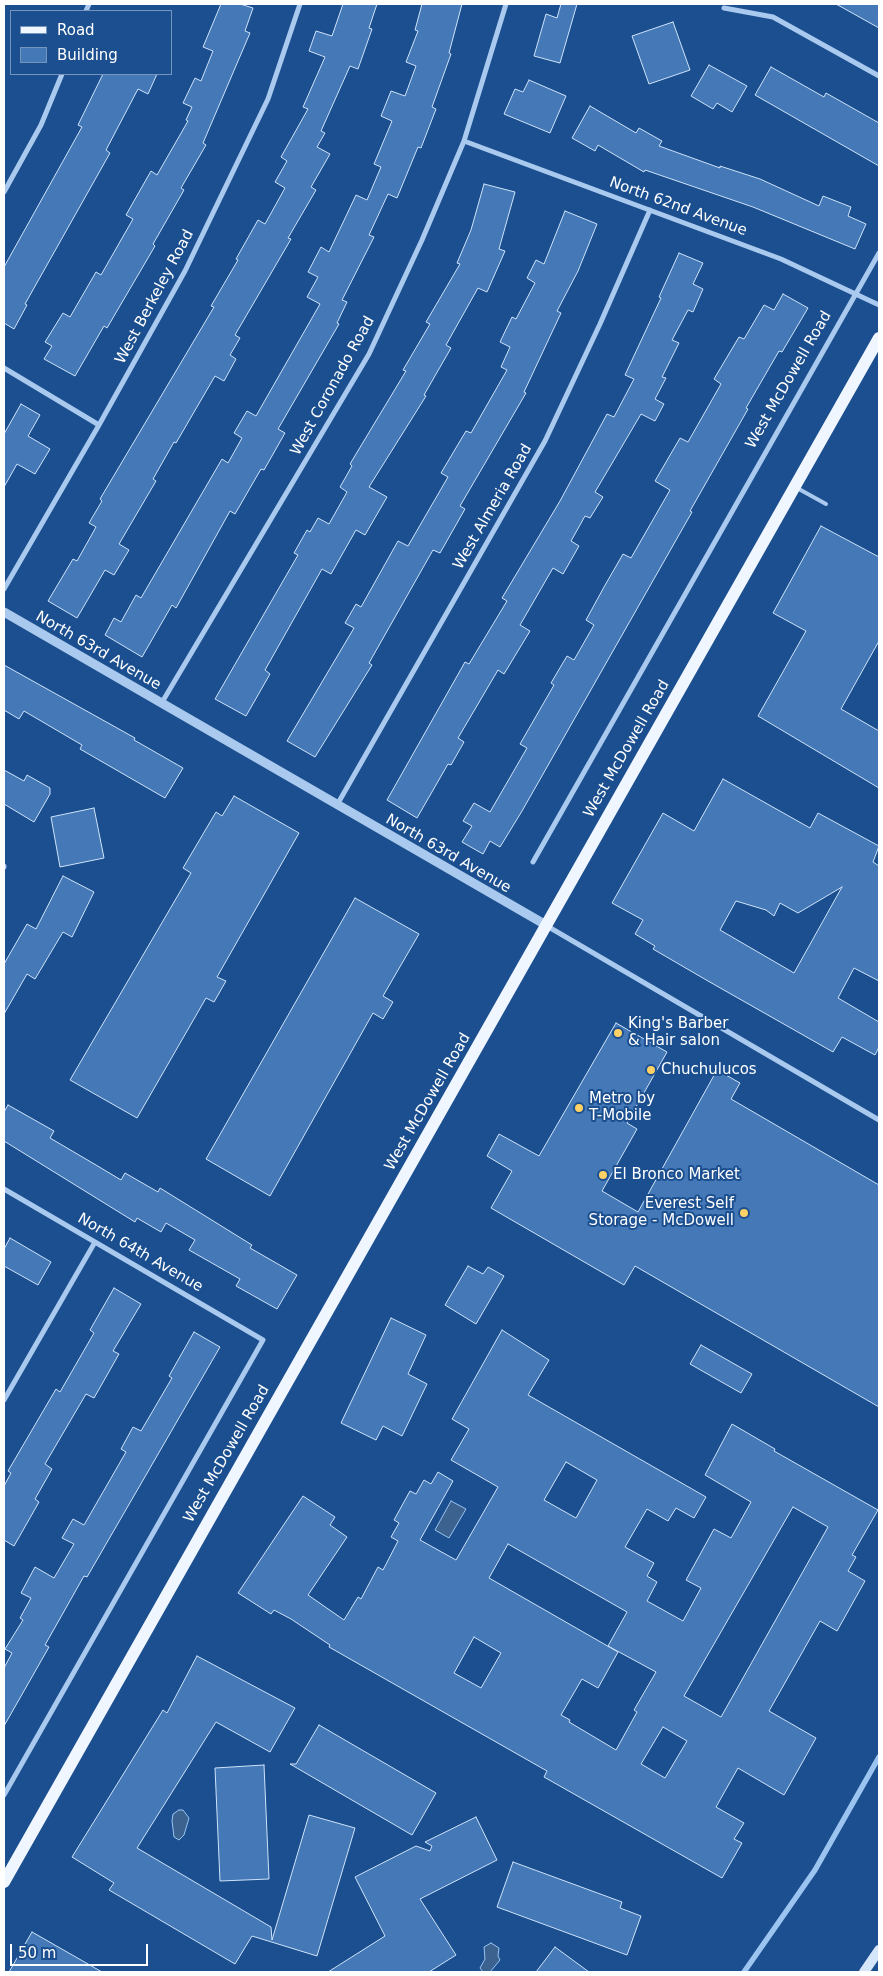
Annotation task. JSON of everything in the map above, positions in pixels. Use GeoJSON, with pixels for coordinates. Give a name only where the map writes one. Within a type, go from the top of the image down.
{"type":"FeatureCollection","features":[{"type":"Feature","properties":{"kind":"main road","name":"West McDowell Road"},"geometry":{"type":"LineString","coordinates":[[4,1882],[879,338]]}},
{"type":"Feature","properties":{"kind":"main road"},"geometry":{"type":"LineString","coordinates":[[864,1972],[879,1950]]}},
{"type":"Feature","properties":{"kind":"street","name":"West Berkeley Road"},"geometry":{"type":"LineString","coordinates":[[4,589],[99,426],[185,271],[268,99],[300,4]]}},
{"type":"Feature","properties":{"kind":"street","name":"West Coronado Road"},"geometry":{"type":"LineString","coordinates":[[162,704],[369,354],[422,240],[464,141],[506,4]]}},
{"type":"Feature","properties":{"kind":"street"},"geometry":{"type":"LineString","coordinates":[[724,8],[773,16],[879,76]]}},
{"type":"Feature","properties":{"kind":"street"},"geometry":{"type":"LineString","coordinates":[[4,192],[41,125],[62,75]]}},
{"type":"Feature","properties":{"kind":"street","name":"North 62nd Avenue"},"geometry":{"type":"LineString","coordinates":[[464,141],[782,259],[879,305]]}},
{"type":"Feature","properties":{"kind":"street","name":"West Almeria Road"},"geometry":{"type":"LineString","coordinates":[[337,805],[545,441],[600,324],[650,210]]}},
{"type":"Feature","properties":{"kind":"street","name":"West McDowell Road"},"geometry":{"type":"LineString","coordinates":[[534,862],[879,253]]}},
{"type":"Feature","properties":{"kind":"street"},"geometry":{"type":"LineString","coordinates":[[4,368],[99,426]]}},
{"type":"Feature","properties":{"kind":"street","name":"North 63rd Avenue"},"geometry":{"type":"LineString","coordinates":[[4,612],[879,1120]]}},
{"type":"Feature","properties":{"kind":"street","name":"North 64th Avenue"},"geometry":{"type":"LineString","coordinates":[[4,1189],[263,1340]]}},
{"type":"Feature","properties":{"kind":"street"},"geometry":{"type":"LineString","coordinates":[[4,1400],[95,1242]]}},
{"type":"Feature","properties":{"kind":"street","name":"West McDowell Road"},"geometry":{"type":"LineString","coordinates":[[4,1795],[263,1340]]}},
{"type":"Feature","properties":{"kind":"lane"},"geometry":{"type":"LineString","coordinates":[[795,487],[826,504]]}},
{"type":"Feature","properties":{"kind":"water"},"geometry":{"type":"Polygon","coordinates":[[[451,1501],[466,1509],[449,1538],[435,1530],[451,1501]]]}},
{"type":"Feature","properties":{"kind":"water"},"geometry":{"type":"Polygon","coordinates":[[[183,1810],[189,1818],[184,1835],[179,1840],[174,1837],[172,1821],[173,1814],[183,1810]]]}},
{"type":"Feature","properties":{"kind":"water"},"geometry":{"type":"Polygon","coordinates":[[[491,1943],[499,1948],[498,1956],[500,1960],[490,1972],[483,1972],[480,1968],[485,1959],[484,1947],[491,1943]]]}},
{"type":"Feature","properties":{"kind":"building"},"geometry":{"type":"Polygon","coordinates":[[[221,4],[240,4],[253,8],[245,31],[250,33],[203,143],[206,145],[181,188],[184,190],[153,244],[155,246],[107,328],[104,326],[75,376],[44,359],[52,346],[45,342],[63,313],[70,317],[96,272],[101,275],[133,219],[126,215],[151,171],[157,175],[188,121],[186,120],[192,107],[183,103],[195,78],[201,81],[213,51],[203,47],[221,4]]]}},
{"type":"Feature","properties":{"kind":"building"},"geometry":{"type":"Polygon","coordinates":[[[343,4],[377,4],[369,28],[372,29],[358,69],[350,66],[321,131],[325,133],[317,147],[330,154],[311,187],[316,190],[288,238],[291,239],[235,335],[240,338],[230,355],[236,359],[224,381],[215,376],[176,443],[174,442],[153,479],[156,481],[119,544],[129,550],[114,575],[105,570],[77,618],[48,601],[73,559],[77,561],[96,527],[89,523],[102,501],[100,499],[214,307],[211,306],[238,260],[236,259],[258,220],[265,224],[285,188],[275,182],[287,161],[281,157],[308,109],[303,107],[325,57],[309,51],[316,31],[332,36],[343,4]]]}},
{"type":"Feature","properties":{"kind":"building"},"geometry":{"type":"Polygon","coordinates":[[[422,4],[462,4],[449,53],[451,54],[432,107],[436,109],[421,148],[418,147],[397,198],[388,194],[369,235],[374,237],[342,300],[347,302],[337,323],[339,324],[278,429],[285,433],[264,470],[261,469],[235,514],[230,511],[176,608],[172,605],[142,657],[105,635],[114,618],[121,622],[136,595],[141,598],[222,459],[228,463],[242,438],[234,433],[247,411],[256,416],[320,304],[307,297],[318,277],[308,272],[321,247],[329,252],[356,195],[367,200],[381,167],[374,164],[392,121],[381,116],[391,91],[405,96],[416,66],[406,62],[418,31],[415,30],[422,4]]]}},
{"type":"Feature","properties":{"kind":"building"},"geometry":{"type":"Polygon","coordinates":[[[561,4],[577,4],[560,63],[534,56],[546,14],[557,18],[561,4]]]}},
{"type":"Feature","properties":{"kind":"building"},"geometry":{"type":"Polygon","coordinates":[[[836,4],[879,4],[879,28],[836,4]]]}},
{"type":"Feature","properties":{"kind":"building"},"geometry":{"type":"Polygon","coordinates":[[[673,22],[690,70],[649,84],[632,36],[673,22]]]}},
{"type":"Feature","properties":{"kind":"building"},"geometry":{"type":"Polygon","coordinates":[[[709,65],[747,86],[732,112],[717,103],[713,109],[691,96],[709,65]]]}},
{"type":"Feature","properties":{"kind":"building"},"geometry":{"type":"Polygon","coordinates":[[[771,67],[824,97],[826,93],[879,123],[879,166],[755,95],[771,67]]]}},
{"type":"Feature","properties":{"kind":"building"},"geometry":{"type":"Polygon","coordinates":[[[103,75],[157,75],[148,94],[138,89],[106,150],[110,153],[25,304],[27,305],[14,329],[4,323],[4,267],[82,127],[78,125],[103,75]]]}},
{"type":"Feature","properties":{"kind":"building"},"geometry":{"type":"Polygon","coordinates":[[[529,80],[566,96],[550,133],[504,114],[515,89],[523,92],[529,80]]]}},
{"type":"Feature","properties":{"kind":"building"},"geometry":{"type":"Polygon","coordinates":[[[590,106],[636,133],[639,128],[662,141],[659,146],[720,168],[720,166],[760,179],[819,206],[823,196],[851,207],[848,216],[866,224],[855,249],[753,207],[645,170],[644,172],[598,145],[595,151],[572,138],[590,106]]]}},
{"type":"Feature","properties":{"kind":"building"},"geometry":{"type":"Polygon","coordinates":[[[484,184],[515,192],[499,249],[505,251],[487,292],[478,288],[446,345],[451,348],[424,395],[426,396],[369,487],[387,497],[365,535],[356,530],[331,574],[322,569],[265,670],[270,674],[246,716],[215,699],[298,555],[294,553],[307,530],[310,532],[318,518],[329,524],[347,492],[340,487],[352,466],[350,464],[406,371],[403,370],[430,324],[426,322],[460,264],[457,263],[471,230],[484,184]]]}},
{"type":"Feature","properties":{"kind":"building"},"geometry":{"type":"Polygon","coordinates":[[[565,211],[597,224],[578,271],[557,311],[561,313],[524,392],[526,393],[460,506],[465,509],[440,553],[433,550],[369,663],[372,665],[315,757],[287,741],[354,628],[345,623],[356,604],[361,607],[398,541],[408,546],[448,477],[441,473],[466,431],[471,433],[507,370],[501,367],[510,347],[500,342],[512,317],[516,319],[535,283],[527,278],[536,260],[544,264],[565,211]]]}},
{"type":"Feature","properties":{"kind":"building"},"geometry":{"type":"Polygon","coordinates":[[[679,253],[703,263],[693,284],[703,289],[693,312],[688,310],[672,340],[679,343],[662,377],[666,378],[655,399],[664,404],[655,421],[641,414],[595,492],[603,497],[590,518],[585,516],[571,541],[579,546],[563,574],[553,568],[520,625],[530,631],[504,674],[498,670],[458,738],[464,742],[451,765],[448,764],[417,818],[387,800],[465,662],[469,664],[507,601],[502,598],[560,501],[607,414],[614,417],[634,379],[625,375],[661,298],[659,297],[679,253]]]}},
{"type":"Feature","properties":{"kind":"building"},"geometry":{"type":"Polygon","coordinates":[[[783,294],[808,308],[782,352],[779,351],[746,408],[748,409],[690,511],[692,512],[522,811],[500,847],[490,841],[483,854],[462,842],[472,826],[463,821],[474,803],[490,812],[527,748],[520,744],[554,685],[551,683],[567,656],[574,660],[594,625],[586,620],[604,587],[623,554],[631,558],[670,490],[655,481],[680,438],[688,442],[721,384],[714,379],[739,337],[744,339],[764,305],[774,310],[783,294]]]}},
{"type":"Feature","properties":{"kind":"building"},"geometry":{"type":"Polygon","coordinates":[[[21,404],[40,415],[28,436],[50,449],[35,474],[17,464],[4,487],[4,434],[21,404]]]}},
{"type":"Feature","properties":{"kind":"building"},"geometry":{"type":"Polygon","coordinates":[[[821,526],[879,557],[879,641],[841,709],[879,731],[879,788],[758,716],[806,631],[773,613],[821,526]]]}},
{"type":"Feature","properties":{"kind":"building"},"geometry":{"type":"Polygon","coordinates":[[[4,665],[135,738],[134,740],[183,768],[165,798],[80,749],[82,745],[24,711],[19,719],[4,710],[4,665]]]}},
{"type":"Feature","properties":{"kind":"building"},"geometry":{"type":"Polygon","coordinates":[[[4,770],[24,781],[27,775],[50,788],[50,794],[34,822],[4,804],[4,770]]]}},
{"type":"Feature","properties":{"kind":"building"},"geometry":{"type":"Polygon","coordinates":[[[723,779],[810,828],[818,813],[879,846],[873,862],[879,866],[879,981],[854,968],[838,998],[879,1022],[879,1047],[875,1055],[842,1037],[833,1052],[653,949],[655,946],[635,934],[643,920],[612,903],[663,813],[694,831],[723,779]],[[842,887],[798,913],[780,903],[774,916],[766,910],[736,901],[720,930],[794,973],[842,887]]]}},
{"type":"Feature","properties":{"kind":"building"},"geometry":{"type":"Polygon","coordinates":[[[234,796],[299,833],[217,977],[226,981],[214,1002],[206,998],[137,1118],[70,1080],[191,873],[183,868],[216,812],[222,816],[234,796]]]}},
{"type":"Feature","properties":{"kind":"building"},"geometry":{"type":"Polygon","coordinates":[[[94,808],[104,858],[60,867],[51,817],[94,808]]]}},
{"type":"Feature","properties":{"kind":"building"},"geometry":{"type":"Polygon","coordinates":[[[63,876],[94,892],[72,937],[63,932],[35,979],[27,974],[4,1014],[4,964],[27,924],[36,929],[63,876]]]}},
{"type":"Feature","properties":{"kind":"building"},"geometry":{"type":"Polygon","coordinates":[[[355,898],[419,934],[383,996],[393,1002],[383,1019],[373,1013],[270,1196],[206,1159],[355,898]]]}},
{"type":"Feature","properties":{"kind":"building"},"geometry":{"type":"Polygon","coordinates":[[[616,1023],[667,1052],[627,1123],[637,1129],[602,1191],[638,1212],[717,1070],[740,1083],[731,1099],[879,1185],[879,1407],[635,1266],[624,1285],[491,1208],[512,1171],[487,1156],[499,1134],[539,1156],[616,1023]]]}},
{"type":"Feature","properties":{"kind":"building"},"geometry":{"type":"Polygon","coordinates":[[[8,1105],[54,1131],[50,1138],[121,1180],[125,1173],[158,1192],[160,1188],[252,1245],[250,1248],[297,1275],[277,1309],[236,1286],[240,1279],[189,1250],[195,1240],[166,1223],[161,1232],[137,1218],[135,1222],[4,1141],[4,1112],[8,1105]]]}},
{"type":"Feature","properties":{"kind":"building"},"geometry":{"type":"Polygon","coordinates":[[[10,1238],[51,1262],[38,1285],[4,1266],[4,1249],[10,1238]]]}},
{"type":"Feature","properties":{"kind":"building"},"geometry":{"type":"Polygon","coordinates":[[[468,1266],[483,1274],[488,1267],[504,1276],[476,1324],[445,1305],[468,1266]]]}},
{"type":"Feature","properties":{"kind":"building"},"geometry":{"type":"Polygon","coordinates":[[[114,1288],[141,1304],[113,1351],[119,1354],[94,1398],[86,1394],[45,1464],[52,1469],[35,1499],[39,1502],[14,1546],[4,1540],[4,1486],[11,1473],[8,1471],[56,1389],[60,1392],[94,1333],[90,1330],[114,1288]]]}},
{"type":"Feature","properties":{"kind":"building"},"geometry":{"type":"Polygon","coordinates":[[[391,1318],[426,1335],[408,1374],[427,1384],[402,1436],[383,1426],[376,1440],[341,1423],[391,1318]]]}},
{"type":"Feature","properties":{"kind":"building"},"geometry":{"type":"Polygon","coordinates":[[[502,1330],[549,1360],[528,1395],[706,1497],[694,1518],[676,1508],[668,1521],[647,1509],[625,1547],[654,1563],[647,1576],[657,1582],[647,1601],[683,1621],[701,1588],[686,1580],[714,1529],[731,1538],[751,1502],[705,1475],[732,1424],[775,1449],[774,1451],[878,1510],[852,1555],[856,1557],[848,1571],[865,1581],[837,1631],[820,1621],[769,1711],[816,1738],[784,1795],[738,1768],[716,1807],[744,1823],[734,1839],[742,1843],[722,1878],[544,1777],[547,1771],[329,1647],[330,1645],[291,1619],[274,1610],[271,1614],[238,1593],[303,1496],[335,1517],[330,1525],[347,1537],[308,1595],[344,1620],[358,1597],[361,1599],[378,1567],[383,1570],[398,1541],[391,1537],[399,1523],[394,1520],[410,1491],[416,1494],[424,1480],[431,1484],[438,1472],[453,1481],[420,1540],[456,1560],[498,1487],[451,1460],[469,1429],[452,1419],[502,1330]],[[566,1462],[544,1500],[576,1518],[597,1480],[566,1462]],[[793,1507],[684,1696],[721,1717],[828,1527],[793,1507]],[[508,1544],[489,1578],[618,1652],[598,1688],[582,1679],[561,1715],[570,1720],[569,1722],[616,1750],[637,1712],[634,1710],[656,1672],[608,1646],[627,1612],[508,1544]],[[474,1637],[454,1673],[481,1688],[501,1653],[474,1637]],[[663,1727],[641,1764],[665,1778],[687,1741],[663,1727]]]}},
{"type":"Feature","properties":{"kind":"building"},"geometry":{"type":"Polygon","coordinates":[[[194,1332],[220,1347],[87,1577],[84,1576],[45,1645],[49,1647],[4,1726],[4,1668],[12,1653],[5,1649],[23,1620],[20,1618],[31,1598],[21,1593],[35,1567],[54,1578],[74,1544],[62,1538],[73,1519],[84,1525],[126,1452],[121,1449],[133,1427],[141,1431],[172,1378],[169,1376],[194,1332]]]}},
{"type":"Feature","properties":{"kind":"building"},"geometry":{"type":"Polygon","coordinates":[[[701,1345],[752,1374],[741,1393],[690,1364],[701,1345]]]}},
{"type":"Feature","properties":{"kind":"building"},"geometry":{"type":"Polygon","coordinates":[[[197,1656],[295,1708],[270,1752],[216,1722],[137,1848],[271,1927],[272,1940],[309,1815],[355,1828],[317,1956],[252,1936],[235,1964],[109,1890],[114,1883],[72,1857],[163,1710],[167,1713],[197,1656]]]}},
{"type":"Feature","properties":{"kind":"building"},"geometry":{"type":"Polygon","coordinates":[[[319,1725],[436,1793],[412,1835],[290,1764],[296,1764],[319,1725]]]}},
{"type":"Feature","properties":{"kind":"building"},"geometry":{"type":"Polygon","coordinates":[[[264,1765],[269,1879],[220,1881],[215,1768],[264,1765]]]}},
{"type":"Feature","properties":{"kind":"building"},"geometry":{"type":"Polygon","coordinates":[[[476,1817],[497,1860],[420,1899],[456,1955],[429,1972],[328,1972],[385,1936],[355,1877],[416,1846],[430,1851],[432,1846],[425,1842],[476,1817]]]}},
{"type":"Feature","properties":{"kind":"building"},"geometry":{"type":"Polygon","coordinates":[[[513,1862],[622,1902],[620,1908],[641,1916],[627,1955],[497,1907],[513,1862]]]}},
{"type":"Feature","properties":{"kind":"building"},"geometry":{"type":"Polygon","coordinates":[[[32,1932],[102,1972],[9,1972],[32,1932]]]}},
{"type":"Feature","properties":{"kind":"building"},"geometry":{"type":"Polygon","coordinates":[[[555,1947],[589,1972],[536,1972],[555,1947]]]}},
{"type":"Feature","properties":{"kind":"waterway"},"geometry":{"type":"LineString","coordinates":[[744,1972],[815,1870],[879,1757]]}},
{"type":"Feature","properties":{"kind":"place","name":"King's Barber & Hair salon"},"geometry":{"type":"Point","coordinates":[618,1033]}},
{"type":"Feature","properties":{"kind":"place","name":"Chuchulucos"},"geometry":{"type":"Point","coordinates":[651,1070]}},
{"type":"Feature","properties":{"kind":"place","name":"Metro by T-Mobile"},"geometry":{"type":"Point","coordinates":[579,1108]}},
{"type":"Feature","properties":{"kind":"place","name":"El Bronco Market"},"geometry":{"type":"Point","coordinates":[603,1175]}},
{"type":"Feature","properties":{"kind":"place","name":"Everest Self Storage - McDowell"},"geometry":{"type":"Point","coordinates":[744,1213]}}]}
